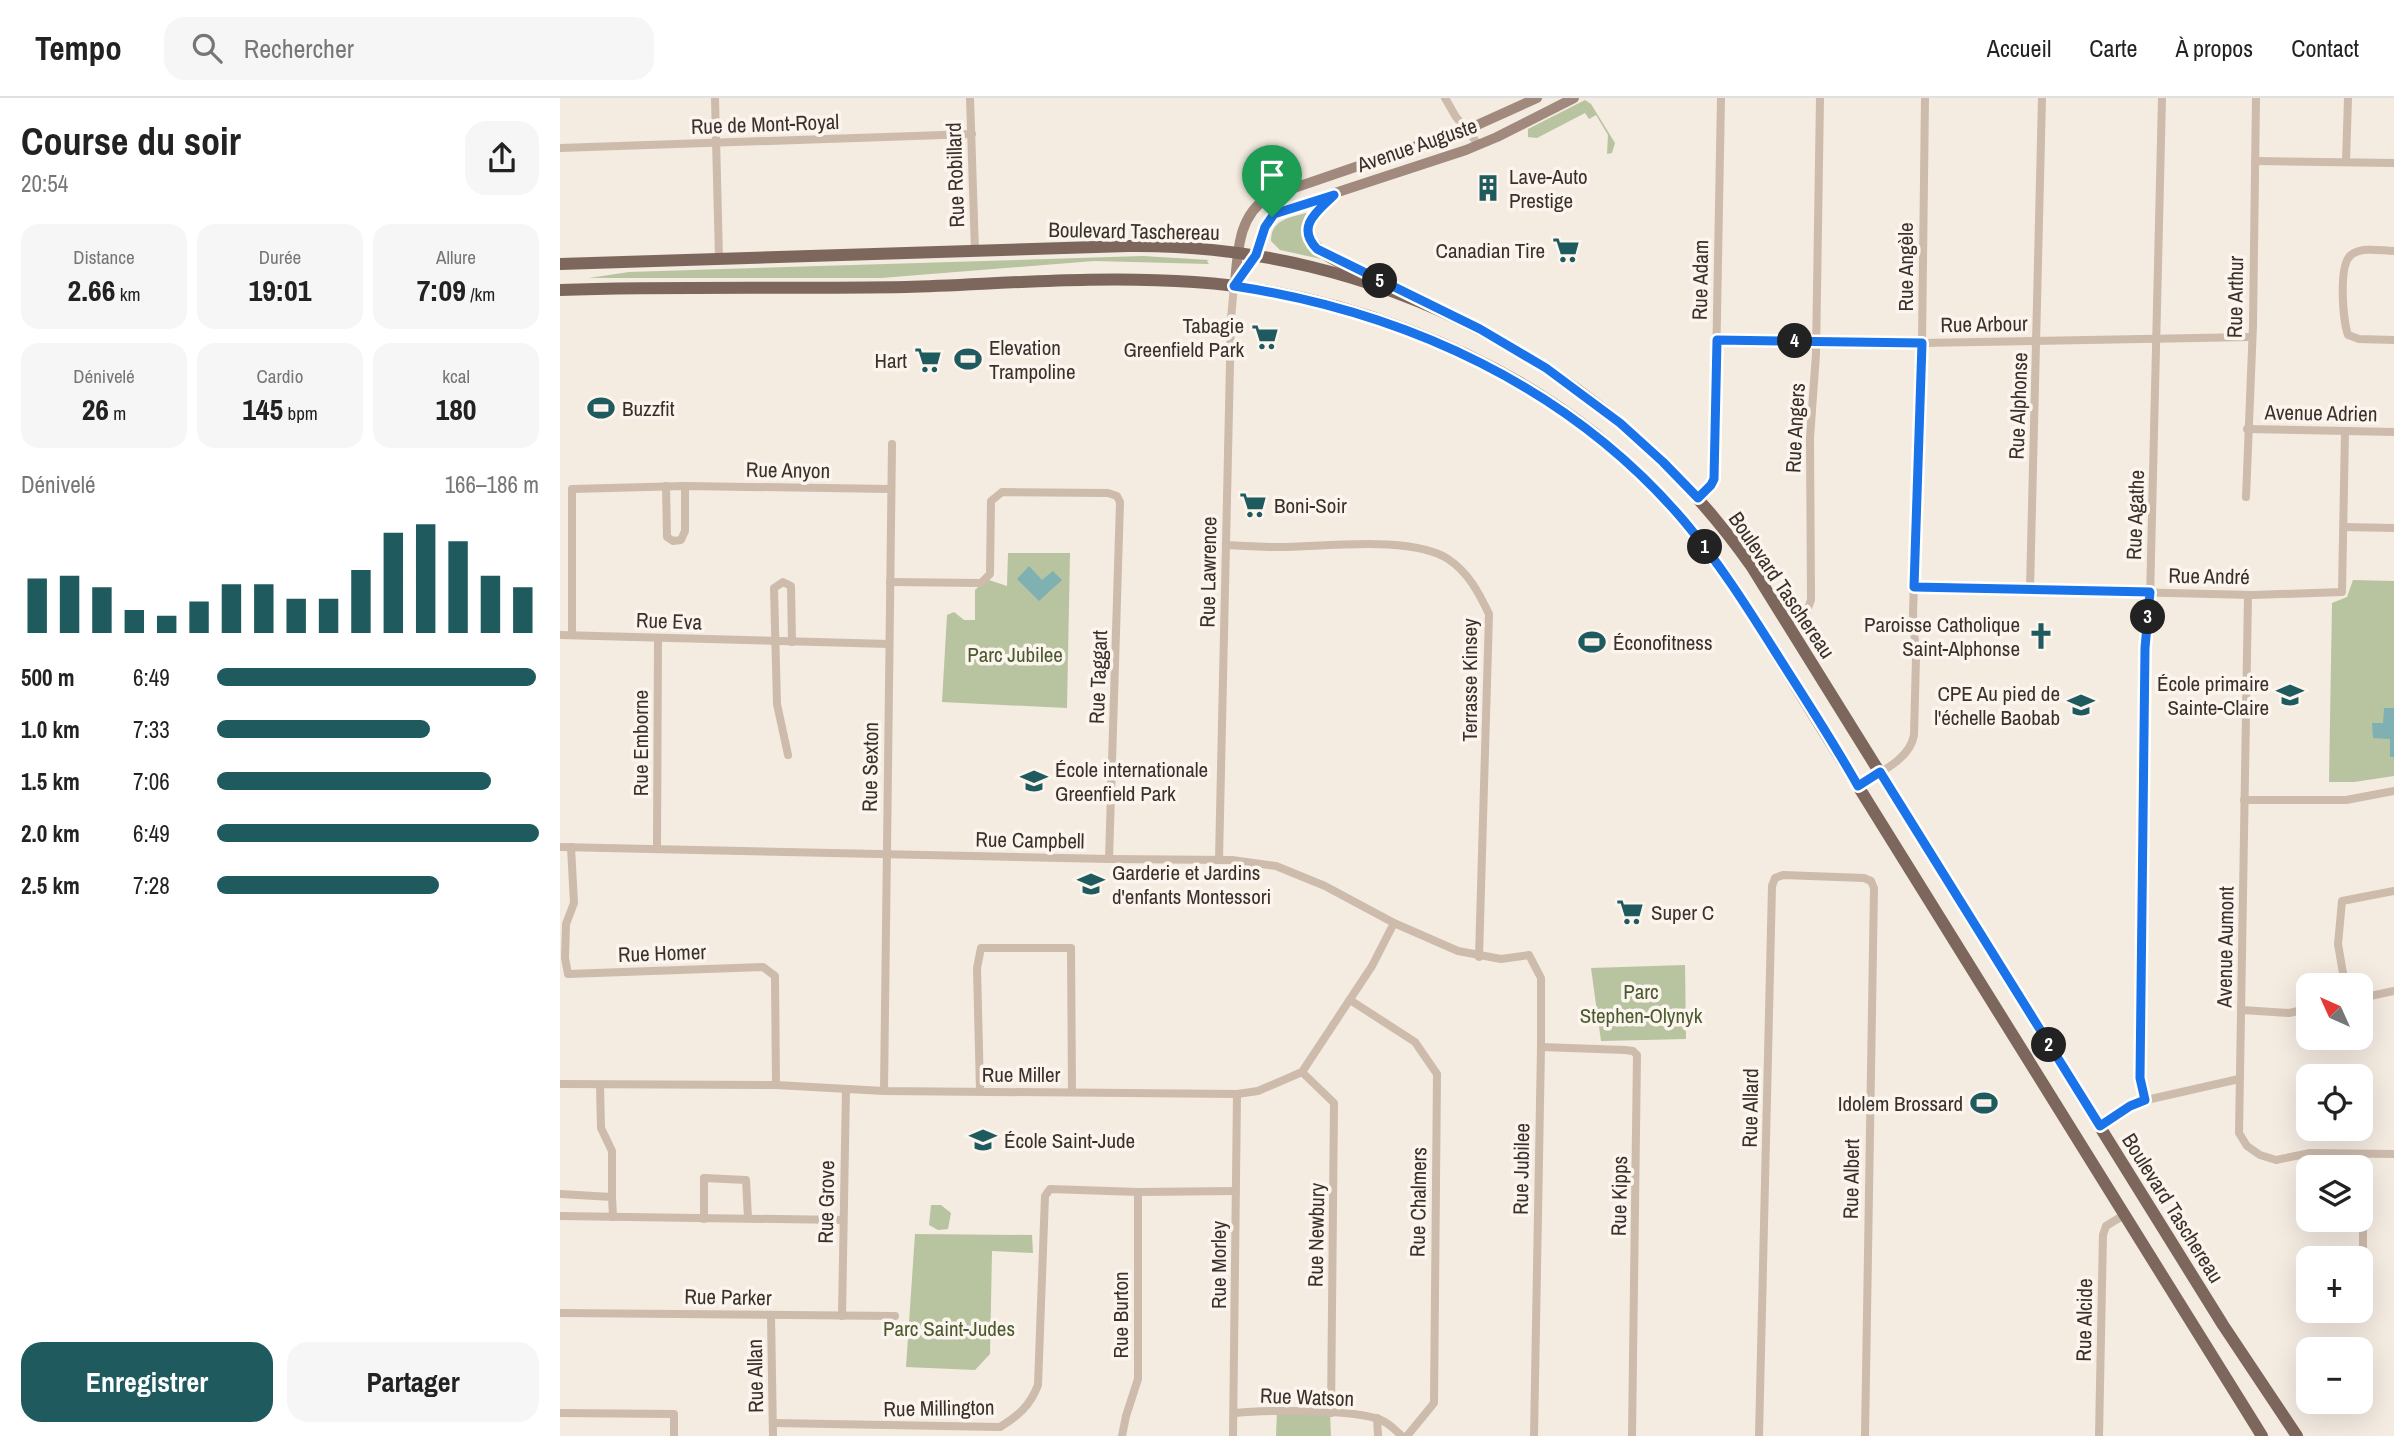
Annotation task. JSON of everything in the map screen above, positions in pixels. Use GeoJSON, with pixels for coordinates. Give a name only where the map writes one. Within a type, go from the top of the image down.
{"type":"FeatureCollection","features":[{"type":"Feature","properties":{"kind":"main road","name":"Avenue Auguste"},"geometry":{"type":"LineString","coordinates":[[1234,286],[1238,253],[1248,216],[1268,197],[1465,129],[1537,98]]}},
{"type":"Feature","properties":{"kind":"main road","name":"Avenue Auguste"},"geometry":{"type":"LineString","coordinates":[[1234,286],[1256,255],[1265,227],[1274,214],[1479,145],[1574,98]]}},
{"type":"Feature","properties":{"kind":"main road"},"geometry":{"type":"LineString","coordinates":[[1334,195],[1309,222],[1308,235],[1314,246],[1323,253],[1435,308]]}},
{"type":"Feature","properties":{"kind":"main road","name":"Boulevard Taschereau"},"geometry":{"type":"LineString","coordinates":[[560,264],[1143,246],[1256,255],[1355,278],[1435,308],[1509,345],[1582,392],[1642,442],[1698,498],[1744,556],[2223,1325],[2297,1436]]}},
{"type":"Feature","properties":{"kind":"main road","name":"Boulevard Taschereau"},"geometry":{"type":"LineString","coordinates":[[560,290],[837,288],[1126,279],[1192,281],[1279,294],[1357,314],[1439,343],[1536,393],[1596,435],[1660,495],[1718,564],[2262,1436]]}},
{"type":"Feature","properties":{"kind":"street"},"geometry":{"type":"LineString","coordinates":[[715,98],[719,259]]}},
{"type":"Feature","properties":{"kind":"street","name":"Rue Robillard"},"geometry":{"type":"LineString","coordinates":[[970,98],[975,251]]}},
{"type":"Feature","properties":{"kind":"street"},"geometry":{"type":"LineString","coordinates":[[1445,98],[1479,145]]}},
{"type":"Feature","properties":{"kind":"street","name":"Rue Adam"},"geometry":{"type":"LineString","coordinates":[[1698,498],[1714,479],[1721,98]]}},
{"type":"Feature","properties":{"kind":"street","name":"Rue Angers"},"geometry":{"type":"LineString","coordinates":[[1788,623],[1807,611],[1811,600],[1810,438],[1816,341],[1820,98]]}},
{"type":"Feature","properties":{"kind":"street","name":"Rue Angèle"},"geometry":{"type":"LineString","coordinates":[[1858,786],[1905,754],[1914,739],[1914,587],[1922,343],[1925,98]]}},
{"type":"Feature","properties":{"kind":"street","name":"Rue Alphonse"},"geometry":{"type":"LineString","coordinates":[[2030,589],[2042,98]]}},
{"type":"Feature","properties":{"kind":"street","name":"Rue Agathe"},"geometry":{"type":"LineString","coordinates":[[2145,1100],[2140,1078],[2145,648],[2150,592],[2162,98]]}},
{"type":"Feature","properties":{"kind":"street","name":"Rue Arthur"},"geometry":{"type":"LineString","coordinates":[[2246,497],[2256,98]]}},
{"type":"Feature","properties":{"kind":"street"},"geometry":{"type":"LineString","coordinates":[[2346,162],[2348,98]]}},
{"type":"Feature","properties":{"kind":"street","name":"Rue de Mont-Royal"},"geometry":{"type":"LineString","coordinates":[[560,148],[972,134]]}},
{"type":"Feature","properties":{"kind":"street"},"geometry":{"type":"LineString","coordinates":[[2255,161],[2394,163]]}},
{"type":"Feature","properties":{"kind":"street"},"geometry":{"type":"LineString","coordinates":[[2394,251],[2362,250],[2350,255],[2344,265],[2343,323],[2348,335],[2359,339],[2394,340]]}},
{"type":"Feature","properties":{"kind":"street","name":"Rue Lawrence"},"geometry":{"type":"LineString","coordinates":[[1219,860],[1234,286]]}},
{"type":"Feature","properties":{"kind":"street","name":"Rue Arbour"},"geometry":{"type":"LineString","coordinates":[[1717,340],[1922,343],[2252,337]]}},
{"type":"Feature","properties":{"kind":"street","name":"Avenue Adrien"},"geometry":{"type":"LineString","coordinates":[[2247,429],[2394,432]]}},
{"type":"Feature","properties":{"kind":"street","name":"Rue André"},"geometry":{"type":"LineString","coordinates":[[1914,587],[2248,595],[2342,592],[2345,431]]}},
{"type":"Feature","properties":{"kind":"street","name":"Rue Sexton"},"geometry":{"type":"LineString","coordinates":[[884,1091],[892,444]]}},
{"type":"Feature","properties":{"kind":"street"},"geometry":{"type":"LineString","coordinates":[[666,486],[667,537],[673,541],[681,540],[685,531],[685,486]]}},
{"type":"Feature","properties":{"kind":"street","name":"Rue Anyon"},"geometry":{"type":"LineString","coordinates":[[572,635],[572,489],[685,486],[891,489]]}},
{"type":"Feature","properties":{"kind":"street","name":"Rue Taggart"},"geometry":{"type":"LineString","coordinates":[[890,582],[981,583],[990,574],[991,501],[1002,492],[1108,493],[1116,496],[1120,502],[1119,567],[1109,859]]}},
{"type":"Feature","properties":{"kind":"street"},"geometry":{"type":"LineString","coordinates":[[2344,527],[2394,528]]}},
{"type":"Feature","properties":{"kind":"street","name":"Terrasse Kinsey"},"geometry":{"type":"LineString","coordinates":[[1226,545],[1281,547],[1334,543],[1422,548],[1449,559],[1475,585],[1489,614],[1479,957]]}},
{"type":"Feature","properties":{"kind":"street"},"geometry":{"type":"LineString","coordinates":[[788,755],[777,704],[774,588],[783,582],[791,586],[792,642]]}},
{"type":"Feature","properties":{"kind":"street","name":"Avenue Aumont"},"geometry":{"type":"LineString","coordinates":[[2248,595],[2239,1133],[2247,1146],[2260,1155],[2276,1160],[2310,1153],[2394,1154]]}},
{"type":"Feature","properties":{"kind":"street","name":"Rue Eva"},"geometry":{"type":"LineString","coordinates":[[560,635],[889,644]]}},
{"type":"Feature","properties":{"kind":"street","name":"Rue Emborne"},"geometry":{"type":"LineString","coordinates":[[657,848],[658,639]]}},
{"type":"Feature","properties":{"kind":"street"},"geometry":{"type":"LineString","coordinates":[[2245,800],[2346,800],[2394,791]]}},
{"type":"Feature","properties":{"kind":"street","name":"Rue Campbell"},"geometry":{"type":"LineString","coordinates":[[560,847],[1219,860],[1276,866],[1325,886],[1394,923],[1458,951],[1479,957]]}},
{"type":"Feature","properties":{"kind":"street","name":"Rue Homer"},"geometry":{"type":"LineString","coordinates":[[571,848],[574,903],[566,924],[565,958],[568,974],[763,967],[775,976],[776,1085]]}},
{"type":"Feature","properties":{"kind":"street","name":"Rue Allard"},"geometry":{"type":"LineString","coordinates":[[1759,1436],[1772,883],[1775,878],[1783,875],[1861,877],[1871,881]]}},
{"type":"Feature","properties":{"kind":"street","name":"Rue Albert"},"geometry":{"type":"LineString","coordinates":[[1864,1436],[1874,888],[1871,881]]}},
{"type":"Feature","properties":{"kind":"street"},"geometry":{"type":"LineString","coordinates":[[2343,973],[2338,944],[2342,901],[2394,891]]}},
{"type":"Feature","properties":{"kind":"street"},"geometry":{"type":"LineString","coordinates":[[1302,1072],[1350,1000],[1394,923]]}},
{"type":"Feature","properties":{"kind":"street"},"geometry":{"type":"LineString","coordinates":[[980,1091],[977,968],[981,948],[998,947],[1071,948],[1072,1091]]}},
{"type":"Feature","properties":{"kind":"street","name":"Rue Jubilee"},"geometry":{"type":"LineString","coordinates":[[1479,957],[1501,959],[1529,955],[1541,978],[1534,1436]]}},
{"type":"Feature","properties":{"kind":"street"},"geometry":{"type":"LineString","coordinates":[[2373,995],[2394,991]]}},
{"type":"Feature","properties":{"kind":"street","name":"Rue Chalmers"},"geometry":{"type":"LineString","coordinates":[[1350,1000],[1415,1042],[1437,1074],[1434,1403],[1405,1436]]}},
{"type":"Feature","properties":{"kind":"street"},"geometry":{"type":"LineString","coordinates":[[2242,1010],[2296,1012]]}},
{"type":"Feature","properties":{"kind":"street","name":"Rue Kipps"},"geometry":{"type":"LineString","coordinates":[[1541,1047],[1625,1049],[1637,1055],[1632,1436]]}},
{"type":"Feature","properties":{"kind":"street","name":"Rue Miller"},"geometry":{"type":"LineString","coordinates":[[560,1084],[776,1085],[884,1091],[1237,1094],[1258,1091],[1302,1072]]}},
{"type":"Feature","properties":{"kind":"street","name":"Rue Newbury"},"geometry":{"type":"LineString","coordinates":[[1302,1072],[1334,1103],[1331,1413]]}},
{"type":"Feature","properties":{"kind":"street"},"geometry":{"type":"LineString","coordinates":[[2100,1126],[2130,1106],[2145,1100],[2239,1079]]}},
{"type":"Feature","properties":{"kind":"street"},"geometry":{"type":"LineString","coordinates":[[600,1084],[601,1128],[612,1151],[613,1217]]}},
{"type":"Feature","properties":{"kind":"street","name":"Rue Grove"},"geometry":{"type":"LineString","coordinates":[[842,1316],[846,1089]]}},
{"type":"Feature","properties":{"kind":"street","name":"Rue Morley"},"geometry":{"type":"LineString","coordinates":[[1233,1436],[1237,1094]]}},
{"type":"Feature","properties":{"kind":"street"},"geometry":{"type":"LineString","coordinates":[[2362,1246],[2363,1154]]}},
{"type":"Feature","properties":{"kind":"street"},"geometry":{"type":"LineString","coordinates":[[704,1219],[704,1178],[746,1180],[748,1218]]}},
{"type":"Feature","properties":{"kind":"street","name":"Rue Millington"},"geometry":{"type":"LineString","coordinates":[[773,1423],[897,1432],[1000,1427],[1017,1416],[1032,1401],[1038,1385],[1045,1196],[1050,1189],[1236,1191]]}},
{"type":"Feature","properties":{"kind":"street","name":"Rue Burton"},"geometry":{"type":"LineString","coordinates":[[1122,1436],[1138,1379],[1138,1192]]}},
{"type":"Feature","properties":{"kind":"street"},"geometry":{"type":"LineString","coordinates":[[560,1194],[612,1197]]}},
{"type":"Feature","properties":{"kind":"street","name":"Rue Alcide"},"geometry":{"type":"LineString","coordinates":[[2099,1436],[2103,1235],[2106,1226],[2124,1215]]}},
{"type":"Feature","properties":{"kind":"street"},"geometry":{"type":"LineString","coordinates":[[560,1216],[843,1220]]}},
{"type":"Feature","properties":{"kind":"street","name":"Rue Parker"},"geometry":{"type":"LineString","coordinates":[[560,1313],[895,1316]]}},
{"type":"Feature","properties":{"kind":"street","name":"Rue Allan"},"geometry":{"type":"LineString","coordinates":[[771,1315],[773,1436]]}},
{"type":"Feature","properties":{"kind":"street"},"geometry":{"type":"LineString","coordinates":[[560,1413],[674,1414],[674,1436]]}},
{"type":"Feature","properties":{"kind":"street","name":"Rue Watson"},"geometry":{"type":"LineString","coordinates":[[1235,1413],[1331,1413],[1377,1418],[1405,1436]]}},
{"type":"Feature","properties":{"kind":"street","name":"Rue Watson"},"geometry":{"type":"LineString","coordinates":[[1377,1418],[1378,1436]]}},
{"type":"Feature","properties":{"kind":"green space"},"geometry":{"type":"Polygon","coordinates":[[[1585,100],[1591,104],[1615,143],[1612,153],[1607,154],[1608,135],[1596,115],[1589,119],[1585,113],[1537,138],[1528,137],[1528,129],[1585,100]]]}},
{"type":"Feature","properties":{"kind":"green space"},"geometry":{"type":"Polygon","coordinates":[[[1306,213],[1301,236],[1321,259],[1280,250],[1271,241],[1277,224],[1306,213]]]}},
{"type":"Feature","properties":{"kind":"green space"},"geometry":{"type":"Polygon","coordinates":[[[1143,256],[1209,260],[1209,264],[1094,261],[881,278],[589,278],[629,272],[1143,256]]]}},
{"type":"Feature","properties":{"kind":"green space","name":"Parc Jubilee"},"geometry":{"type":"Polygon","coordinates":[[[1008,553],[1070,553],[1067,708],[942,702],[947,615],[954,612],[964,620],[975,620],[975,590],[986,579],[1007,586],[1008,553]]]}},
{"type":"Feature","properties":{"kind":"green space"},"geometry":{"type":"Polygon","coordinates":[[[2353,580],[2394,581],[2394,776],[2354,782],[2329,782],[2332,603],[2347,597],[2353,580]]]}},
{"type":"Feature","properties":{"kind":"green space","name":"Parc Stephen-Olynyk"},"geometry":{"type":"Polygon","coordinates":[[[1685,965],[1686,1039],[1601,1041],[1591,968],[1685,965]]]}},
{"type":"Feature","properties":{"kind":"green space"},"geometry":{"type":"Polygon","coordinates":[[[931,1205],[941,1205],[951,1213],[948,1229],[938,1230],[929,1225],[931,1205]]]}},
{"type":"Feature","properties":{"kind":"green space","name":"Parc Saint-Judes"},"geometry":{"type":"Polygon","coordinates":[[[915,1234],[1032,1235],[1033,1253],[992,1251],[990,1354],[975,1370],[906,1367],[915,1234]]]}},
{"type":"Feature","properties":{"kind":"green space"},"geometry":{"type":"Polygon","coordinates":[[[1277,1411],[1330,1412],[1331,1436],[1276,1436],[1277,1411]]]}},
{"type":"Feature","properties":{"kind":"water"},"geometry":{"type":"Polygon","coordinates":[[[1029,566],[1042,580],[1053,571],[1062,580],[1039,601],[1017,579],[1029,566]]]}},
{"type":"Feature","properties":{"kind":"water"},"geometry":{"type":"Polygon","coordinates":[[[2384,708],[2394,708],[2394,757],[2390,757],[2390,739],[2373,738],[2372,723],[2383,723],[2384,708]]]}},
{"type":"Feature","properties":{"kind":"place","name":"Lave-Auto Prestige"},"geometry":{"type":"Point","coordinates":[1488,188]}},
{"type":"Feature","properties":{"kind":"place","name":"Canadian Tire"},"geometry":{"type":"Point","coordinates":[1566,250]}},
{"type":"Feature","properties":{"kind":"place","name":"Tabagie Greenfield Park"},"geometry":{"type":"Point","coordinates":[1265,337]}},
{"type":"Feature","properties":{"kind":"place","name":"Elevation Trampoline"},"geometry":{"type":"Point","coordinates":[968,359]}},
{"type":"Feature","properties":{"kind":"place","name":"Hart"},"geometry":{"type":"Point","coordinates":[928,360]}},
{"type":"Feature","properties":{"kind":"place","name":"Buzzfit"},"geometry":{"type":"Point","coordinates":[601,408]}},
{"type":"Feature","properties":{"kind":"place","name":"Boni-Soir"},"geometry":{"type":"Point","coordinates":[1253,505]}},
{"type":"Feature","properties":{"kind":"place","name":"Paroisse Catholique Saint-Alphonse"},"geometry":{"type":"Point","coordinates":[2041,636]}},
{"type":"Feature","properties":{"kind":"place","name":"Éconofitness"},"geometry":{"type":"Point","coordinates":[1592,642]}},
{"type":"Feature","properties":{"kind":"place","name":"École primaire Sainte-Claire"},"geometry":{"type":"Point","coordinates":[2290,695]}},
{"type":"Feature","properties":{"kind":"place","name":"CPE Au pied de l'échelle Baobab"},"geometry":{"type":"Point","coordinates":[2081,705]}},
{"type":"Feature","properties":{"kind":"place","name":"École internationale Greenfield Park"},"geometry":{"type":"Point","coordinates":[1034,781]}},
{"type":"Feature","properties":{"kind":"place","name":"Garderie et Jardins d'enfants Montessori"},"geometry":{"type":"Point","coordinates":[1091,884]}},
{"type":"Feature","properties":{"kind":"place","name":"Super C"},"geometry":{"type":"Point","coordinates":[1630,912]}},
{"type":"Feature","properties":{"kind":"place","name":"Idolem Brossard"},"geometry":{"type":"Point","coordinates":[1984,1103]}},
{"type":"Feature","properties":{"kind":"place","name":"École Saint-Jude"},"geometry":{"type":"Point","coordinates":[983,1140]}},
{"type":"Feature","properties":{"kind":"route"},"geometry":{"type":"LineString","coordinates":[[1334,195],[1308,225],[1307,232],[1317,249],[1520,351],[1588,397],[1620,423],[1698,498],[1714,479],[1717,340],[1922,343],[1914,587],[2150,592],[2145,648],[2140,1078],[2145,1100],[2130,1106],[2100,1126],[1880,772],[1858,786],[1733,585],[1678,514],[1650,484],[1605,443],[1562,410],[1462,353],[1371,318],[1279,294],[1234,286],[1256,255],[1264,230],[1272,217],[1284,209],[1334,195]]}}]}
